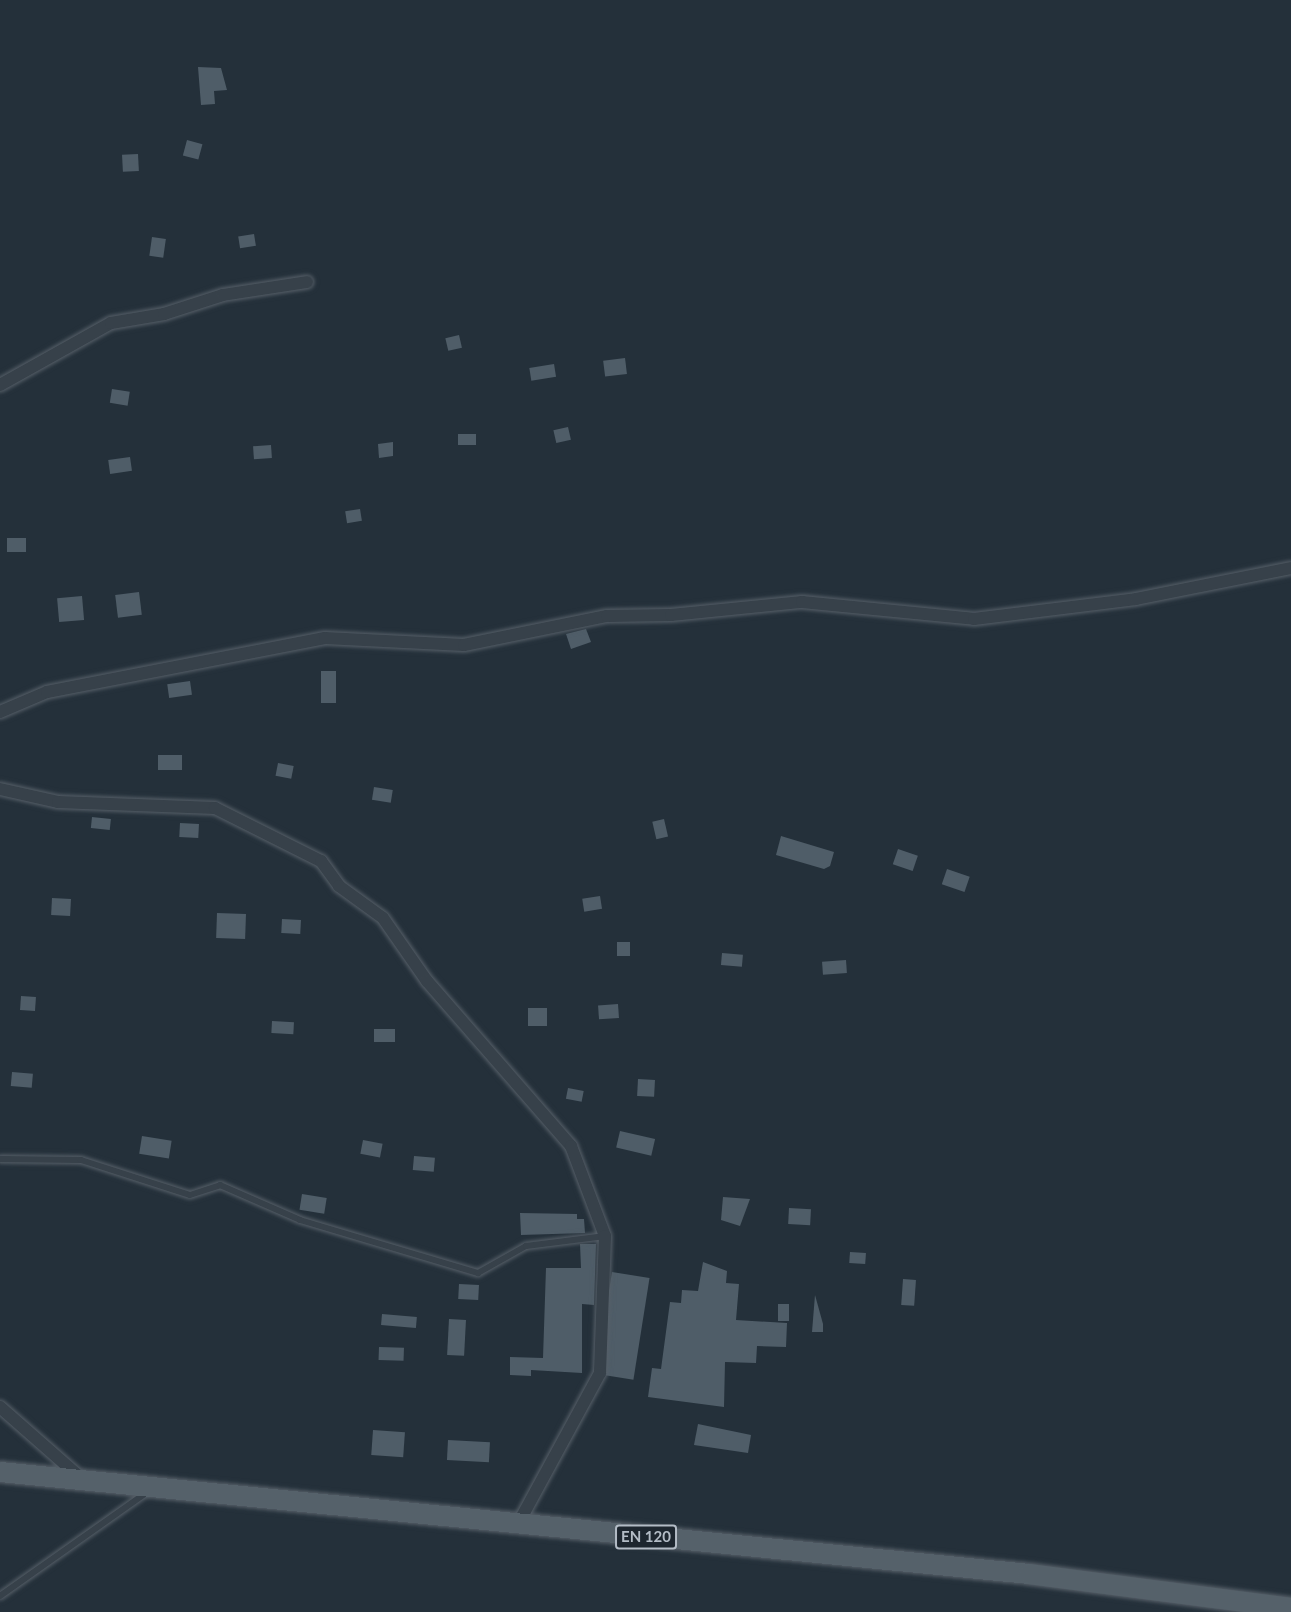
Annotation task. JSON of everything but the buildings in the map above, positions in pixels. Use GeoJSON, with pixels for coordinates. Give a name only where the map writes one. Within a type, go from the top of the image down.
{"type":"FeatureCollection","features":[{"type":"Feature","properties":{"kind":"main road","name":"EN 120"},"geometry":{"type":"LineString","coordinates":[[0,1472],[1029,1575],[1291,1608]]}},
{"type":"Feature","properties":{"kind":"street"},"geometry":{"type":"LineString","coordinates":[[0,385],[111,323],[164,314],[223,295],[307,282]]}},
{"type":"Feature","properties":{"kind":"street"},"geometry":{"type":"LineString","coordinates":[[0,712],[47,692],[325,638],[464,645],[608,616],[802,602],[974,619],[1160,595],[1291,568]]}},
{"type":"Feature","properties":{"kind":"street"},"geometry":{"type":"LineString","coordinates":[[0,789],[58,802],[215,808],[321,861],[339,886],[383,918],[427,981],[571,1146],[605,1236],[600,1373],[518,1524]]}},
{"type":"Feature","properties":{"kind":"street"},"geometry":{"type":"LineString","coordinates":[[0,1407],[86,1482]]}},
{"type":"Feature","properties":{"kind":"lane"},"geometry":{"type":"LineString","coordinates":[[0,1159],[81,1160],[190,1195],[220,1185],[300,1220],[478,1273],[526,1246],[605,1236]]}},
{"type":"Feature","properties":{"kind":"lane"},"geometry":{"type":"LineString","coordinates":[[0,1596],[27,1582],[102,1519],[153,1488]]}}]}
